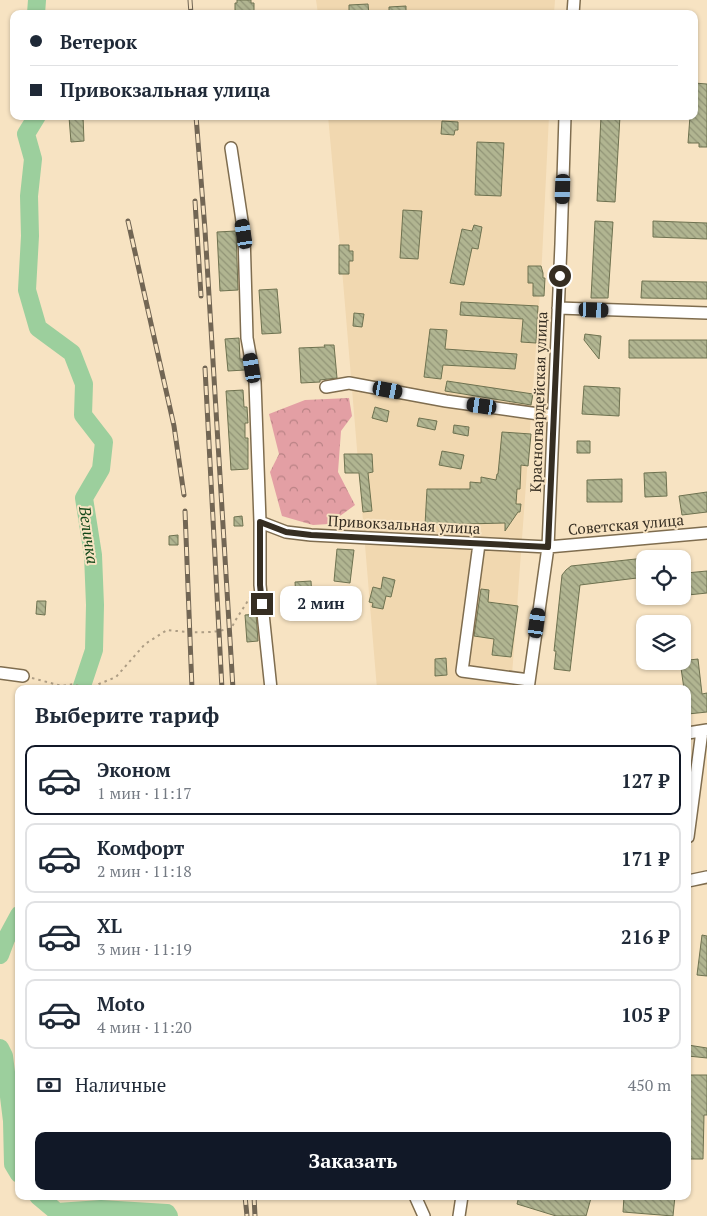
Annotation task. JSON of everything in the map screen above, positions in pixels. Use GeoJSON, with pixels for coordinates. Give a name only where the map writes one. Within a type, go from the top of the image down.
{"type":"FeatureCollection","features":[{"type":"Feature","properties":{"kind":"street","name":"Красногвардейская улица"},"geometry":{"type":"LineString","coordinates":[[529,684],[548,547],[565,120]]}},
{"type":"Feature","properties":{"kind":"street"},"geometry":{"type":"LineString","coordinates":[[231,148],[244,234],[247,338],[255,382],[260,522],[260,585],[270,685]]}},
{"type":"Feature","properties":{"kind":"street"},"geometry":{"type":"LineString","coordinates":[[558,308],[707,313]]}},
{"type":"Feature","properties":{"kind":"street"},"geometry":{"type":"LineString","coordinates":[[326,387],[349,383],[446,401],[553,416]]}},
{"type":"Feature","properties":{"kind":"street","name":"Привокзальная улица"},"geometry":{"type":"LineString","coordinates":[[260,522],[286,532],[311,535],[548,547]]}},
{"type":"Feature","properties":{"kind":"street","name":"Советская улица"},"geometry":{"type":"LineString","coordinates":[[548,547],[707,533]]}},
{"type":"Feature","properties":{"kind":"street"},"geometry":{"type":"LineString","coordinates":[[479,544],[462,671],[529,684]]}},
{"type":"Feature","properties":{"kind":"street"},"geometry":{"type":"LineString","coordinates":[[0,674],[23,676]]}},
{"type":"Feature","properties":{"kind":"street"},"geometry":{"type":"LineString","coordinates":[[691,733],[704,731],[691,817]]}},
{"type":"Feature","properties":{"kind":"street"},"geometry":{"type":"LineString","coordinates":[[691,880],[707,877]]}},
{"type":"Feature","properties":{"kind":"street"},"geometry":{"type":"LineString","coordinates":[[416,1200],[424,1216]]}},
{"type":"Feature","properties":{"kind":"street"},"geometry":{"type":"LineString","coordinates":[[459,1216],[461,1200]]}},
{"type":"Feature","properties":{"kind":"path"},"geometry":{"type":"LineString","coordinates":[[98,685],[116,677],[145,644],[168,630],[184,632],[219,631],[232,628],[245,604],[260,585]]}},
{"type":"Feature","properties":{"kind":"path"},"geometry":{"type":"LineString","coordinates":[[23,676],[58,685]]}},
{"type":"Feature","properties":{"kind":"shaded area"},"geometry":{"type":"Polygon","coordinates":[[[316,0],[555,0],[554,10],[317,10],[316,0]]]}},
{"type":"Feature","properties":{"kind":"shaded area"},"geometry":{"type":"Polygon","coordinates":[[[328,120],[549,120],[541,279],[511,685],[377,685],[328,120]]]}},
{"type":"Feature","properties":{"kind":"green space"},"geometry":{"type":"Polygon","coordinates":[[[349,398],[352,416],[341,431],[338,472],[355,505],[329,524],[313,525],[282,516],[270,472],[279,454],[269,414],[305,400],[349,398]]]}},
{"type":"Feature","properties":{"kind":"building"},"geometry":{"type":"Polygon","coordinates":[[[237,0],[251,0],[251,3],[254,3],[254,10],[235,10],[235,3],[237,3],[237,0]]]}},
{"type":"Feature","properties":{"kind":"building"},"geometry":{"type":"Polygon","coordinates":[[[368,4],[369,10],[349,10],[349,5],[368,4]]]}},
{"type":"Feature","properties":{"kind":"building"},"geometry":{"type":"Polygon","coordinates":[[[406,6],[406,10],[389,10],[389,7],[406,6]]]}},
{"type":"Feature","properties":{"kind":"building"},"geometry":{"type":"Polygon","coordinates":[[[698,83],[707,84],[707,147],[699,147],[699,143],[688,143],[690,120],[698,120],[698,83]]]}},
{"type":"Feature","properties":{"kind":"building"},"geometry":{"type":"Polygon","coordinates":[[[69,120],[83,120],[84,141],[71,142],[69,120]]]}},
{"type":"Feature","properties":{"kind":"building"},"geometry":{"type":"Polygon","coordinates":[[[601,120],[620,120],[615,202],[597,201],[601,120]]]}},
{"type":"Feature","properties":{"kind":"building"},"geometry":{"type":"Polygon","coordinates":[[[442,121],[458,122],[458,130],[455,130],[454,135],[441,134],[442,121]]]}},
{"type":"Feature","properties":{"kind":"building"},"geometry":{"type":"Polygon","coordinates":[[[477,142],[504,143],[501,196],[475,195],[477,142]]]}},
{"type":"Feature","properties":{"kind":"building"},"geometry":{"type":"Polygon","coordinates":[[[403,210],[422,211],[418,259],[400,258],[403,210]]]}},
{"type":"Feature","properties":{"kind":"building"},"geometry":{"type":"Polygon","coordinates":[[[595,221],[613,222],[608,298],[591,298],[595,221]]]}},
{"type":"Feature","properties":{"kind":"building"},"geometry":{"type":"Polygon","coordinates":[[[653,221],[707,223],[707,239],[653,237],[653,221]]]}},
{"type":"Feature","properties":{"kind":"building"},"geometry":{"type":"Polygon","coordinates":[[[474,225],[482,227],[478,249],[472,248],[464,285],[450,283],[462,229],[472,231],[474,225]]]}},
{"type":"Feature","properties":{"kind":"building"},"geometry":{"type":"Polygon","coordinates":[[[236,231],[238,290],[220,291],[217,232],[236,231]]]}},
{"type":"Feature","properties":{"kind":"building"},"geometry":{"type":"Polygon","coordinates":[[[339,245],[349,245],[349,251],[353,251],[353,261],[349,261],[349,274],[339,274],[339,245]]]}},
{"type":"Feature","properties":{"kind":"building"},"geometry":{"type":"Polygon","coordinates":[[[528,266],[541,266],[543,278],[545,278],[544,296],[533,296],[533,283],[528,283],[528,266]]]}},
{"type":"Feature","properties":{"kind":"building"},"geometry":{"type":"Polygon","coordinates":[[[642,281],[707,282],[707,299],[641,298],[642,281]]]}},
{"type":"Feature","properties":{"kind":"building"},"geometry":{"type":"Polygon","coordinates":[[[277,289],[281,333],[262,334],[259,290],[277,289]]]}},
{"type":"Feature","properties":{"kind":"building"},"geometry":{"type":"Polygon","coordinates":[[[461,302],[538,306],[536,343],[521,342],[523,319],[460,315],[461,302]]]}},
{"type":"Feature","properties":{"kind":"building"},"geometry":{"type":"Polygon","coordinates":[[[354,313],[364,314],[362,327],[353,326],[354,313]]]}},
{"type":"Feature","properties":{"kind":"building"},"geometry":{"type":"Polygon","coordinates":[[[430,329],[447,330],[445,349],[517,354],[515,369],[443,365],[441,379],[424,377],[430,329]]]}},
{"type":"Feature","properties":{"kind":"building"},"geometry":{"type":"Polygon","coordinates":[[[585,334],[601,336],[599,359],[584,340],[585,334]]]}},
{"type":"Feature","properties":{"kind":"building"},"geometry":{"type":"Polygon","coordinates":[[[239,338],[240,359],[243,359],[245,370],[228,371],[225,339],[239,338]]]}},
{"type":"Feature","properties":{"kind":"building"},"geometry":{"type":"Polygon","coordinates":[[[629,340],[707,340],[707,358],[629,358],[629,340]]]}},
{"type":"Feature","properties":{"kind":"building"},"geometry":{"type":"Polygon","coordinates":[[[324,345],[334,345],[337,378],[320,380],[320,382],[301,383],[299,348],[325,347],[324,345]]]}},
{"type":"Feature","properties":{"kind":"building"},"geometry":{"type":"Polygon","coordinates":[[[447,381],[533,394],[531,405],[445,391],[447,381]]]}},
{"type":"Feature","properties":{"kind":"building"},"geometry":{"type":"Polygon","coordinates":[[[584,386],[620,388],[619,416],[582,414],[584,386]]]}},
{"type":"Feature","properties":{"kind":"building"},"geometry":{"type":"Polygon","coordinates":[[[243,390],[244,407],[247,407],[248,423],[245,423],[245,438],[248,438],[248,469],[231,470],[226,391],[243,390]]]}},
{"type":"Feature","properties":{"kind":"building"},"geometry":{"type":"Polygon","coordinates":[[[375,407],[389,411],[387,422],[372,418],[375,407]]]}},
{"type":"Feature","properties":{"kind":"building"},"geometry":{"type":"Polygon","coordinates":[[[419,418],[437,421],[435,430],[417,426],[419,418]]]}},
{"type":"Feature","properties":{"kind":"building"},"geometry":{"type":"Polygon","coordinates":[[[454,425],[469,427],[468,436],[453,433],[454,425]]]}},
{"type":"Feature","properties":{"kind":"building"},"geometry":{"type":"Polygon","coordinates":[[[502,432],[531,434],[528,466],[521,465],[520,489],[517,489],[516,504],[521,504],[520,512],[518,512],[505,531],[505,523],[425,525],[427,489],[470,489],[470,482],[481,483],[481,477],[496,480],[502,432]]]}},
{"type":"Feature","properties":{"kind":"building"},"geometry":{"type":"Polygon","coordinates":[[[577,441],[590,441],[590,453],[577,453],[577,441]]]}},
{"type":"Feature","properties":{"kind":"building"},"geometry":{"type":"Polygon","coordinates":[[[442,451],[464,455],[461,469],[439,465],[442,451]]]}},
{"type":"Feature","properties":{"kind":"building"},"geometry":{"type":"Polygon","coordinates":[[[344,454],[372,454],[373,472],[368,473],[372,511],[363,512],[359,473],[345,473],[344,454]]]}},
{"type":"Feature","properties":{"kind":"building"},"geometry":{"type":"Polygon","coordinates":[[[666,472],[667,496],[645,497],[644,473],[666,472]]]}},
{"type":"Feature","properties":{"kind":"building"},"geometry":{"type":"Polygon","coordinates":[[[622,479],[622,502],[587,502],[587,480],[622,479]]]}},
{"type":"Feature","properties":{"kind":"building"},"geometry":{"type":"Polygon","coordinates":[[[707,492],[707,512],[682,515],[679,496],[707,492]]]}},
{"type":"Feature","properties":{"kind":"building"},"geometry":{"type":"Polygon","coordinates":[[[242,516],[243,526],[234,526],[234,517],[242,516]]]}},
{"type":"Feature","properties":{"kind":"building"},"geometry":{"type":"Polygon","coordinates":[[[178,535],[178,545],[169,545],[169,536],[178,535]]]}},
{"type":"Feature","properties":{"kind":"building"},"geometry":{"type":"Polygon","coordinates":[[[337,549],[354,550],[350,583],[334,581],[337,549]]]}},
{"type":"Feature","properties":{"kind":"building"},"geometry":{"type":"Polygon","coordinates":[[[636,559],[636,578],[580,585],[570,671],[554,669],[556,651],[554,651],[562,575],[571,566],[636,559]]]}},
{"type":"Feature","properties":{"kind":"building"},"geometry":{"type":"Polygon","coordinates":[[[707,571],[707,593],[691,595],[691,573],[707,571]]]}},
{"type":"Feature","properties":{"kind":"building"},"geometry":{"type":"Polygon","coordinates":[[[383,577],[395,580],[391,597],[386,596],[383,609],[372,607],[373,603],[369,602],[373,587],[381,589],[383,577]]]}},
{"type":"Feature","properties":{"kind":"building"},"geometry":{"type":"Polygon","coordinates":[[[311,581],[313,616],[297,617],[295,582],[311,581]]]}},
{"type":"Feature","properties":{"kind":"building"},"geometry":{"type":"Polygon","coordinates":[[[481,589],[489,590],[488,602],[518,606],[511,657],[492,655],[494,639],[474,636],[481,589]]]}},
{"type":"Feature","properties":{"kind":"building"},"geometry":{"type":"Polygon","coordinates":[[[37,601],[46,601],[45,615],[36,614],[37,601]]]}},
{"type":"Feature","properties":{"kind":"building"},"geometry":{"type":"Polygon","coordinates":[[[256,614],[258,641],[247,642],[245,615],[256,614]]]}},
{"type":"Feature","properties":{"kind":"building"},"geometry":{"type":"Polygon","coordinates":[[[446,658],[447,675],[435,676],[435,659],[446,658]]]}},
{"type":"Feature","properties":{"kind":"building"},"geometry":{"type":"Polygon","coordinates":[[[698,659],[702,694],[707,693],[707,712],[691,714],[691,685],[683,685],[681,670],[691,670],[691,660],[698,659]]]}},
{"type":"Feature","properties":{"kind":"building"},"geometry":{"type":"Polygon","coordinates":[[[702,935],[707,936],[707,976],[697,975],[702,935]]]}},
{"type":"Feature","properties":{"kind":"building"},"geometry":{"type":"Polygon","coordinates":[[[691,1045],[707,1048],[707,1058],[691,1056],[691,1045]]]}},
{"type":"Feature","properties":{"kind":"building"},"geometry":{"type":"Polygon","coordinates":[[[691,1075],[707,1075],[707,1115],[704,1115],[703,1159],[691,1159],[691,1075]]]}},
{"type":"Feature","properties":{"kind":"building"},"geometry":{"type":"Polygon","coordinates":[[[518,1200],[590,1200],[586,1216],[556,1216],[517,1204],[518,1200]]]}},
{"type":"Feature","properties":{"kind":"building"},"geometry":{"type":"Polygon","coordinates":[[[624,1200],[675,1200],[673,1216],[623,1212],[624,1200]]]}},
{"type":"Feature","properties":{"kind":"waterway","name":"Величка"},"geometry":{"type":"LineString","coordinates":[[36,10],[37,0]]}},
{"type":"Feature","properties":{"kind":"waterway","name":"Величка"},"geometry":{"type":"LineString","coordinates":[[35,120],[26,134],[33,159],[29,196],[30,236],[27,290],[38,328],[72,353],[84,384],[83,415],[104,442],[101,469],[84,498],[93,555],[95,605],[94,650],[82,685]]}},
{"type":"Feature","properties":{"kind":"waterway","name":"Величка"},"geometry":{"type":"LineString","coordinates":[[0,955],[15,922]]}},
{"type":"Feature","properties":{"kind":"waterway","name":"Величка"},"geometry":{"type":"LineString","coordinates":[[0,1048],[4,1056],[12,1121],[13,1164],[15,1167]]}},
{"type":"Feature","properties":{"kind":"waterway","name":"Величка"},"geometry":{"type":"LineString","coordinates":[[43,1200],[57,1212],[101,1209],[167,1213],[169,1216]]}},
{"type":"Feature","properties":{"kind":"railway"},"geometry":{"type":"LineString","coordinates":[[190,0],[191,10]]}},
{"type":"Feature","properties":{"kind":"railway"},"geometry":{"type":"LineString","coordinates":[[196,120],[205,230],[233,685]]}},
{"type":"Feature","properties":{"kind":"railway"},"geometry":{"type":"LineString","coordinates":[[195,201],[201,296]]}},
{"type":"Feature","properties":{"kind":"railway"},"geometry":{"type":"LineString","coordinates":[[128,221],[174,426],[184,495]]}},
{"type":"Feature","properties":{"kind":"railway"},"geometry":{"type":"LineString","coordinates":[[205,368],[222,685]]}},
{"type":"Feature","properties":{"kind":"railway"},"geometry":{"type":"LineString","coordinates":[[185,511],[192,685]]}},
{"type":"Feature","properties":{"kind":"railway"},"geometry":{"type":"LineString","coordinates":[[245,1200],[247,1216]]}},
{"type":"Feature","properties":{"kind":"railway"},"geometry":{"type":"LineString","coordinates":[[254,1200],[255,1216]]}},
{"type":"Feature","properties":{"kind":"route"},"geometry":{"type":"LineString","coordinates":[[262,604],[260,585],[260,522],[286,532],[311,535],[548,547],[560,276]]}}]}
